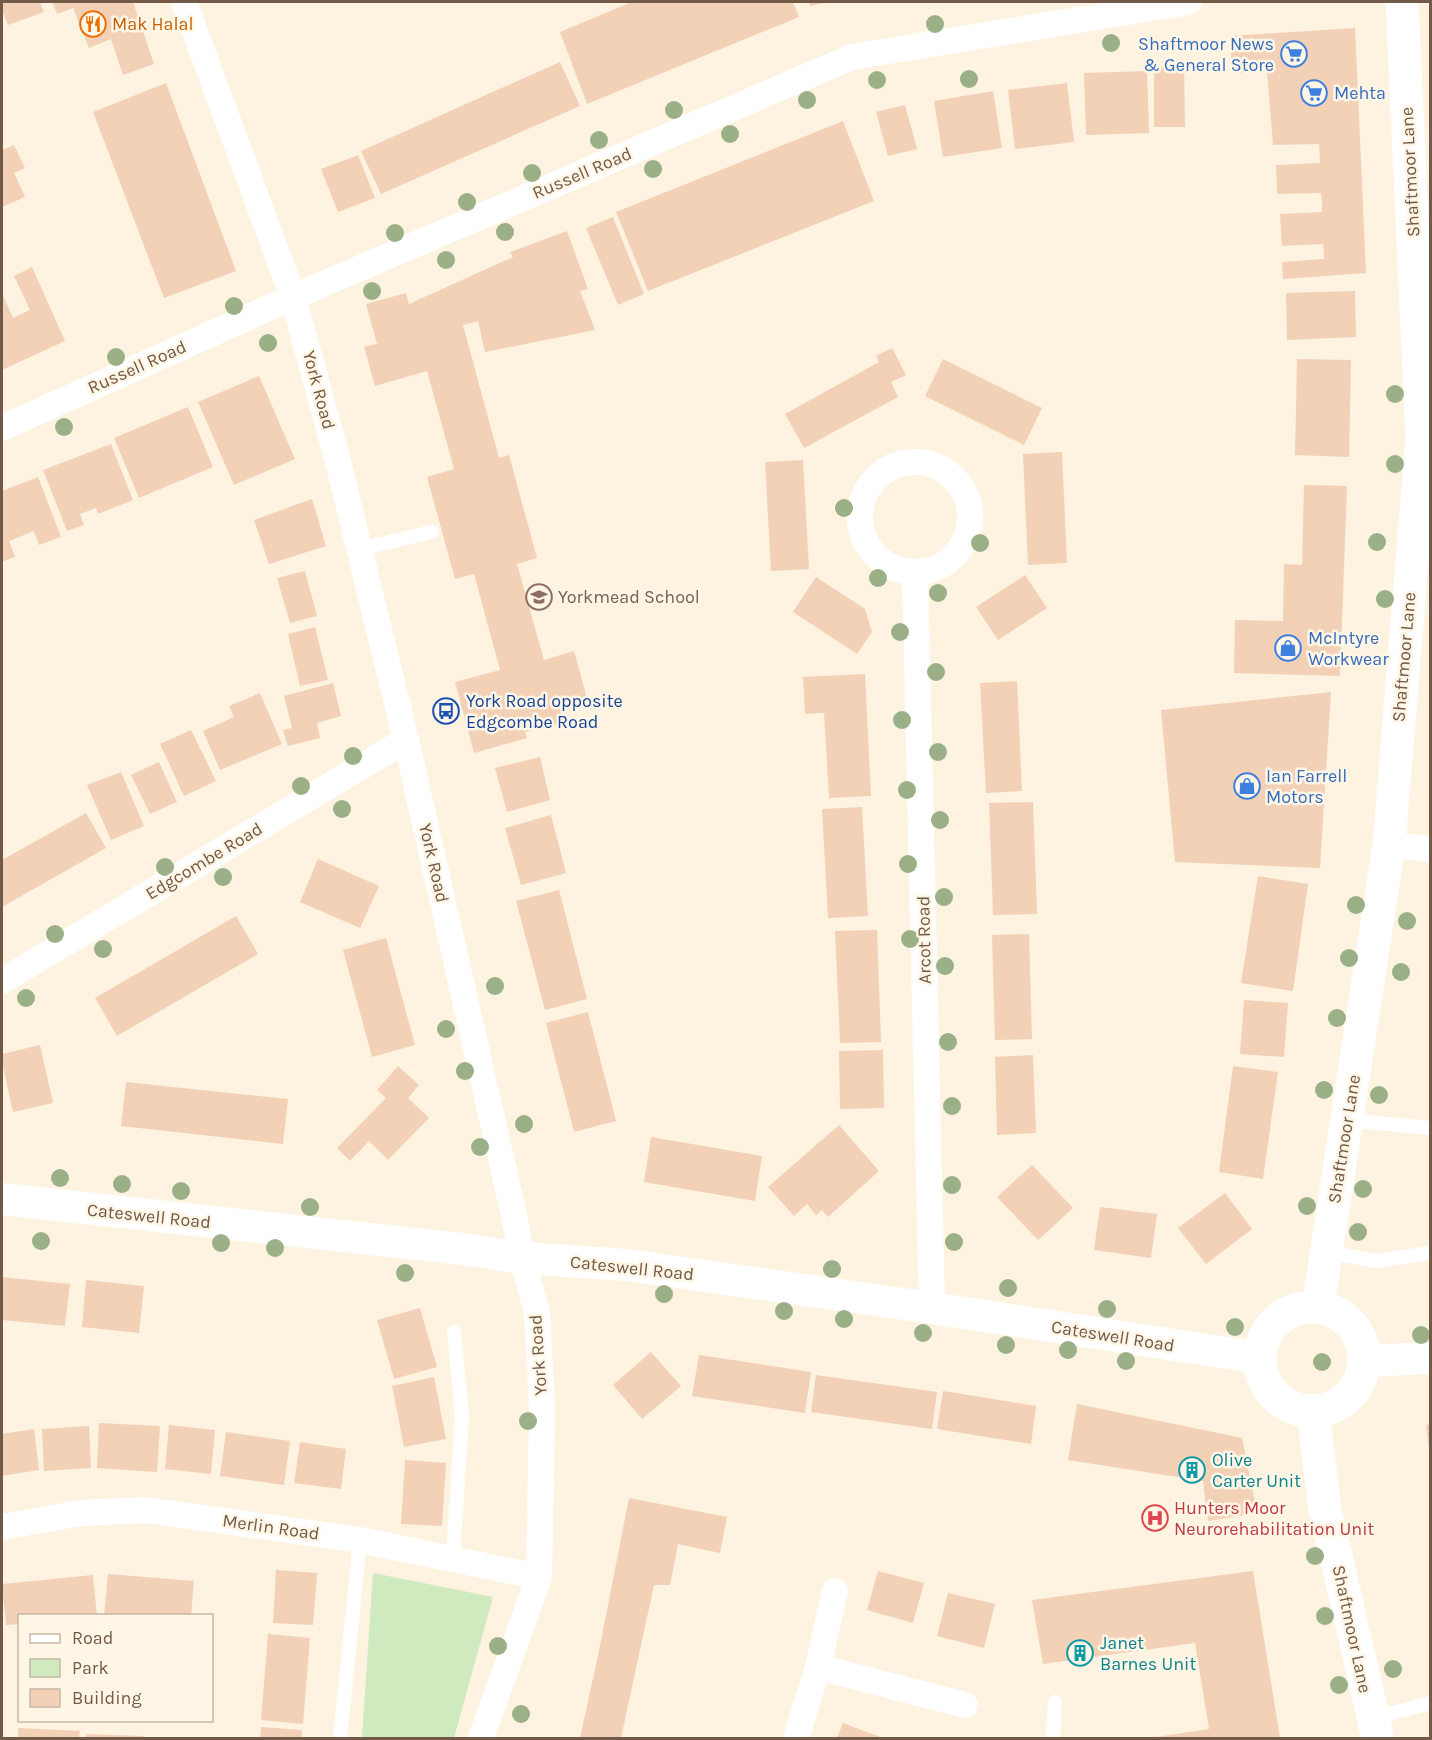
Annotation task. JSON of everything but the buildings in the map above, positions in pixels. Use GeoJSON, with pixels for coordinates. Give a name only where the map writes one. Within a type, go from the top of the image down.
{"type":"FeatureCollection","features":[{"type":"Feature","properties":{"kind":"main road","name":"Shaftmoor Lane"},"geometry":{"type":"LineString","coordinates":[[1318,1307],[1389,845],[1426,437],[1402,2]]}},
{"type":"Feature","properties":{"kind":"main road"},"geometry":{"type":"LineString","coordinates":[[1318,1307],[1341,1316],[1354,1328],[1362,1344],[1364,1361],[1361,1379],[1350,1396],[1334,1407],[1313,1412],[1296,1409],[1281,1401],[1268,1388],[1260,1358],[1263,1341],[1282,1316],[1298,1309],[1318,1307]]}},
{"type":"Feature","properties":{"kind":"main road","name":"Shaftmoor Lane"},"geometry":{"type":"LineString","coordinates":[[1313,1412],[1325,1509],[1375,1729]]}},
{"type":"Feature","properties":{"kind":"street","name":"York Road"},"geometry":{"type":"LineString","coordinates":[[184,2],[293,297],[406,740],[522,1258],[537,1312],[542,1409],[539,1577],[481,1738]]}},
{"type":"Feature","properties":{"kind":"street","name":"Russell Road"},"geometry":{"type":"LineString","coordinates":[[2,428],[293,297],[852,57],[1189,2]]}},
{"type":"Feature","properties":{"kind":"street"},"geometry":{"type":"LineString","coordinates":[[916,461],[934,465],[954,477],[965,493],[971,517],[968,536],[953,559],[936,569],[915,573],[896,570],[875,557],[864,541],[859,518],[862,499],[871,482],[886,469],[904,462],[916,461]]}},
{"type":"Feature","properties":{"kind":"street","name":"Arcot Road"},"geometry":{"type":"LineString","coordinates":[[915,573],[933,1308]]}},
{"type":"Feature","properties":{"kind":"street","name":"Edgcombe Road"},"geometry":{"type":"LineString","coordinates":[[2,981],[406,740]]}},
{"type":"Feature","properties":{"kind":"street"},"geometry":{"type":"LineString","coordinates":[[1389,845],[1431,849]]}},
{"type":"Feature","properties":{"kind":"street","name":"Cateswell Road"},"geometry":{"type":"LineString","coordinates":[[2,1199],[452,1248],[522,1258],[627,1265],[933,1308],[1260,1358]]}},
{"type":"Feature","properties":{"kind":"street"},"geometry":{"type":"LineString","coordinates":[[1364,1361],[1431,1358]]}},
{"type":"Feature","properties":{"kind":"street","name":"Merlin Road"},"geometry":{"type":"LineString","coordinates":[[2,1527],[81,1513],[146,1510],[360,1540],[539,1577]]}},
{"type":"Feature","properties":{"kind":"street"},"geometry":{"type":"LineString","coordinates":[[796,1738],[818,1667],[835,1590]]}},
{"type":"Feature","properties":{"kind":"street"},"geometry":{"type":"LineString","coordinates":[[818,1667],[965,1705]]}},
{"type":"Feature","properties":{"kind":"lane"},"geometry":{"type":"LineString","coordinates":[[359,549],[432,531]]}},
{"type":"Feature","properties":{"kind":"lane"},"geometry":{"type":"LineString","coordinates":[[1346,1120],[1431,1128]]}},
{"type":"Feature","properties":{"kind":"lane"},"geometry":{"type":"LineString","coordinates":[[1326,1252],[1377,1261],[1431,1253]]}},
{"type":"Feature","properties":{"kind":"lane"},"geometry":{"type":"LineString","coordinates":[[453,1559],[462,1415],[454,1332]]}},
{"type":"Feature","properties":{"kind":"lane"},"geometry":{"type":"LineString","coordinates":[[340,1738],[360,1540]]}},
{"type":"Feature","properties":{"kind":"lane"},"geometry":{"type":"LineString","coordinates":[[1053,1738],[1055,1702]]}},
{"type":"Feature","properties":{"kind":"lane"},"geometry":{"type":"LineString","coordinates":[[1375,1729],[1431,1703]]}},
{"type":"Feature","properties":{"kind":"green space"},"geometry":{"type":"Polygon","coordinates":[[[373,1573],[493,1597],[454,1738],[362,1738],[373,1573]]]}},
{"type":"Feature","properties":{"kind":"place","name":"Mak Halal"},"geometry":{"type":"Point","coordinates":[93,24]}},
{"type":"Feature","properties":{"kind":"place","name":"Shaftmoor News & General Store"},"geometry":{"type":"Point","coordinates":[1294,54]}},
{"type":"Feature","properties":{"kind":"place","name":"Mehta"},"geometry":{"type":"Point","coordinates":[1314,93]}},
{"type":"Feature","properties":{"kind":"place","name":"Yorkmead School"},"geometry":{"type":"Point","coordinates":[539,597]}},
{"type":"Feature","properties":{"kind":"place","name":"McIntyre Workwear"},"geometry":{"type":"Point","coordinates":[1288,648]}},
{"type":"Feature","properties":{"kind":"place","name":"York Road opposite Edgcombe Road"},"geometry":{"type":"Point","coordinates":[446,711]}},
{"type":"Feature","properties":{"kind":"place","name":"Ian Farrell Motors"},"geometry":{"type":"Point","coordinates":[1247,786]}},
{"type":"Feature","properties":{"kind":"place","name":"Olive Carter Unit"},"geometry":{"type":"Point","coordinates":[1192,1470]}},
{"type":"Feature","properties":{"kind":"place","name":"Hunters Moor Neurorehabilitation Unit"},"geometry":{"type":"Point","coordinates":[1155,1518]}},
{"type":"Feature","properties":{"kind":"place","name":"Janet Barnes Unit"},"geometry":{"type":"Point","coordinates":[1080,1653]}}]}
